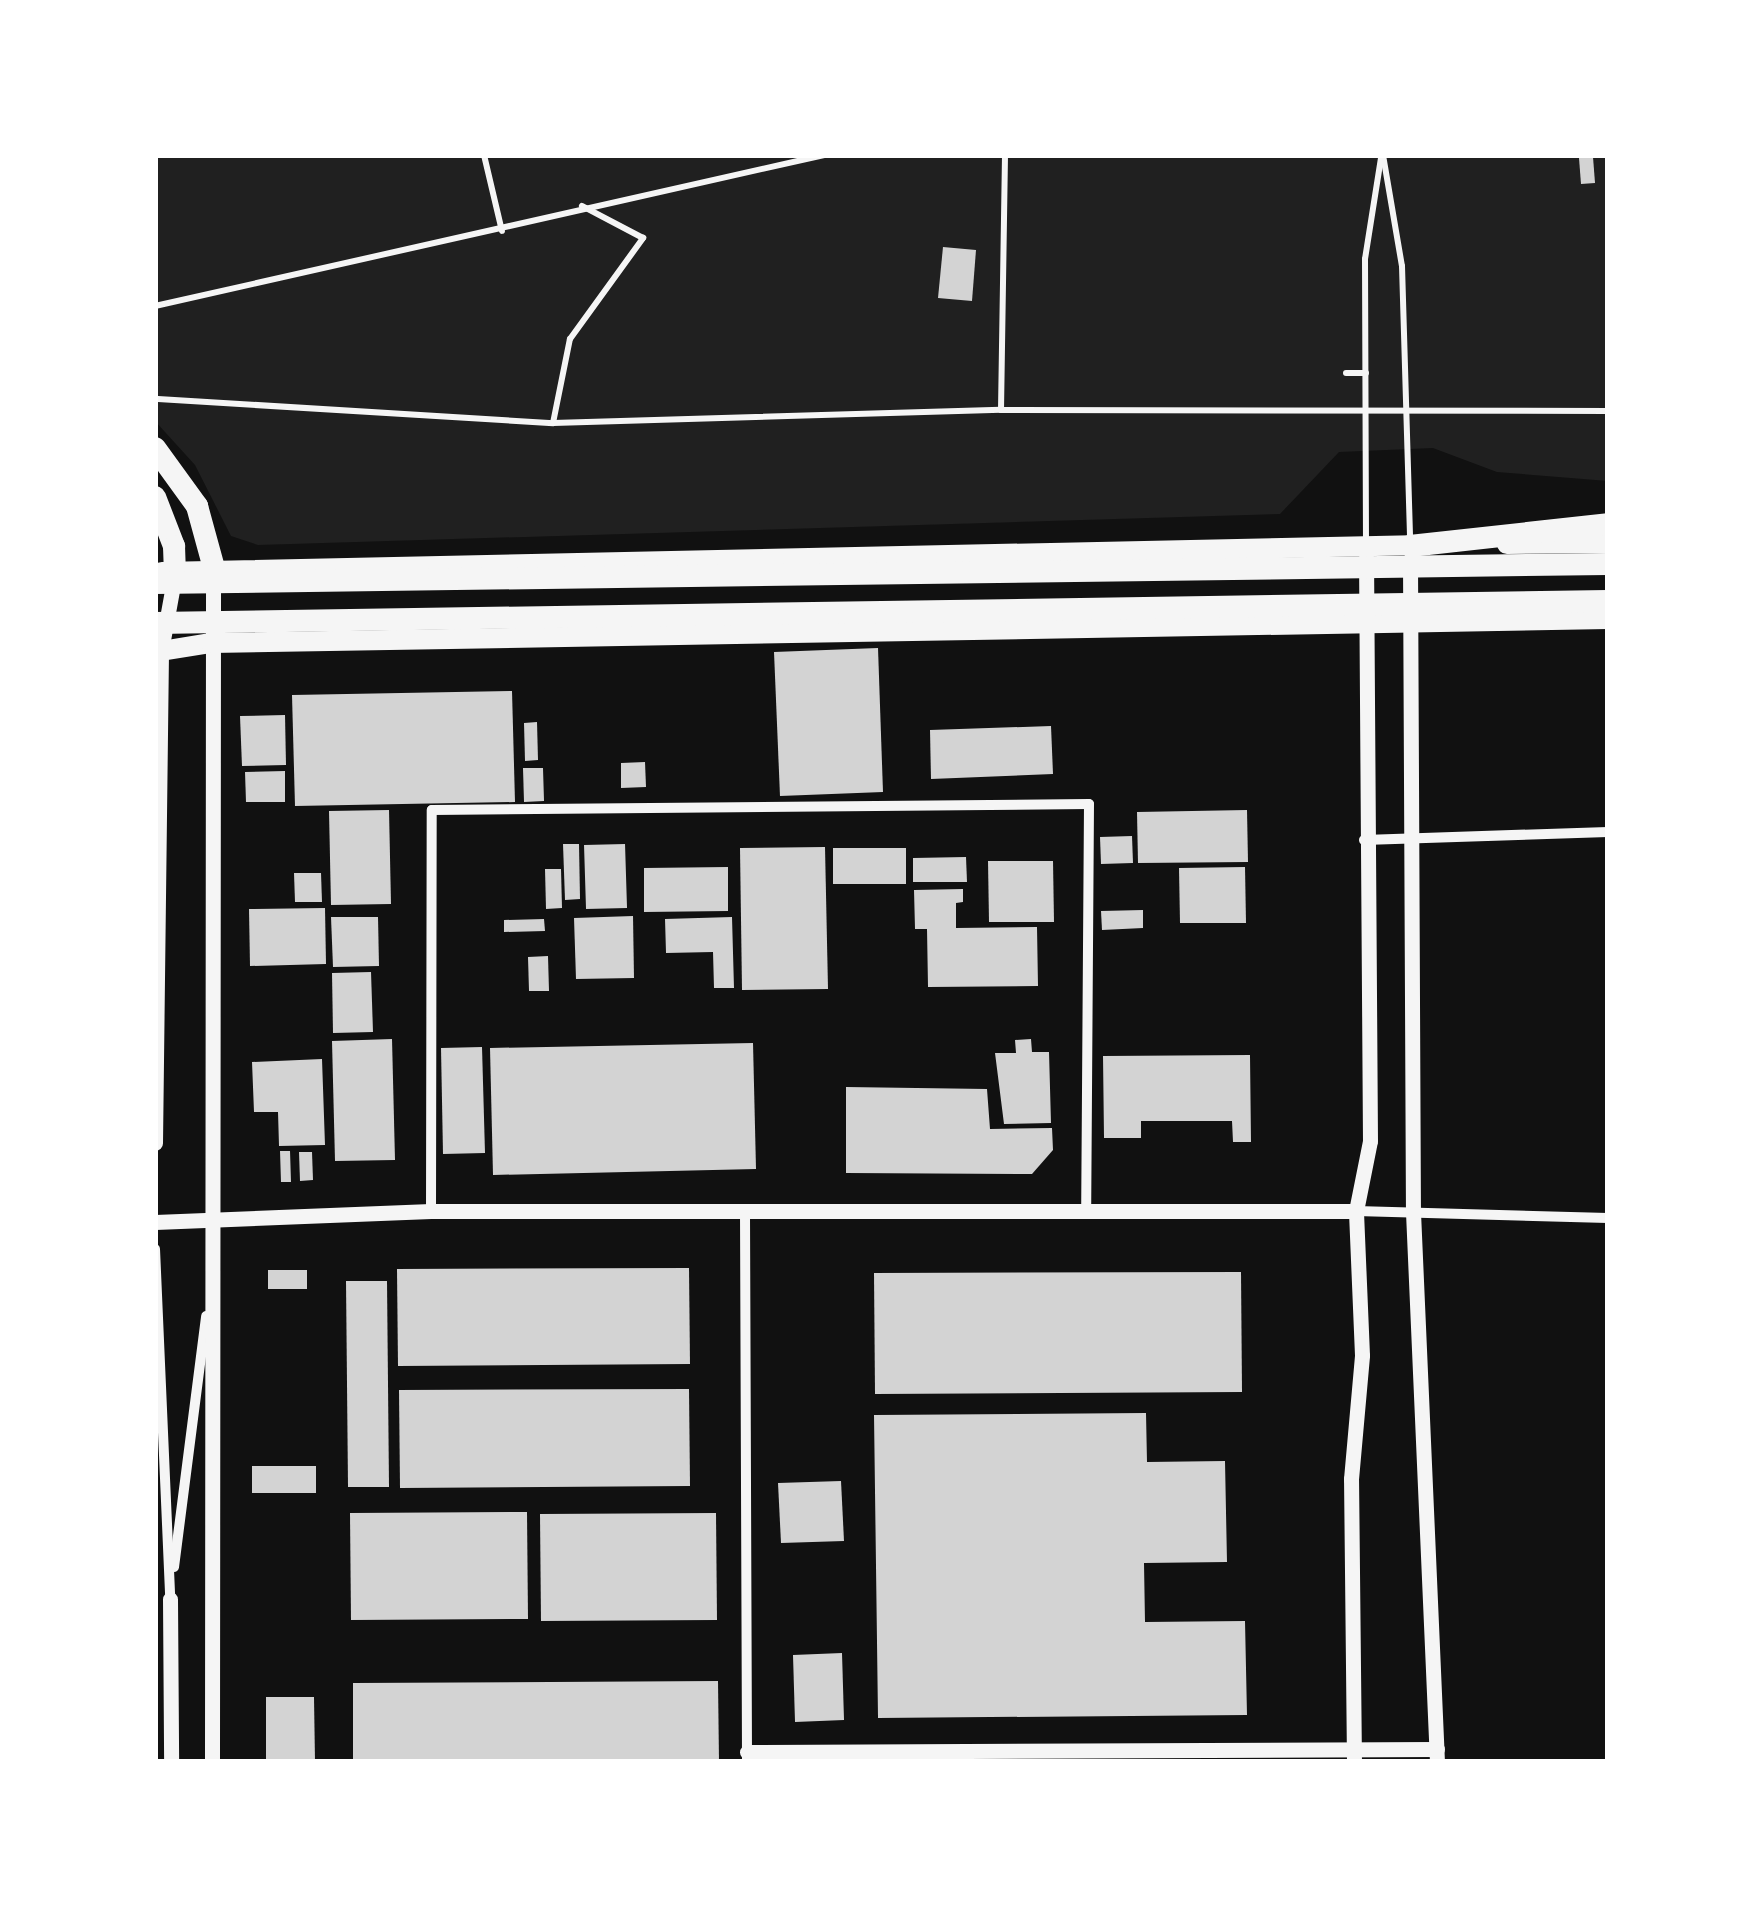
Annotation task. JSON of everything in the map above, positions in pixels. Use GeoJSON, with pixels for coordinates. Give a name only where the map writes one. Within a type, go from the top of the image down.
{"type":"FeatureCollection","features":[{"type":"Feature","properties":{"kind":"highway"},"geometry":{"type":"LineString","coordinates":[[155,448],[197,506],[214,568]]}},
{"type":"Feature","properties":{"kind":"highway"},"geometry":{"type":"LineString","coordinates":[[155,498],[174,546],[165,571]]}},
{"type":"Feature","properties":{"kind":"highway"},"geometry":{"type":"LineString","coordinates":[[1410,546],[1607,530]]}},
{"type":"Feature","properties":{"kind":"highway"},"geometry":{"type":"LineString","coordinates":[[155,583],[1608,564]]}},
{"type":"Feature","properties":{"kind":"highway"},"geometry":{"type":"LineString","coordinates":[[155,622],[1608,601]]}},
{"type":"Feature","properties":{"kind":"main road"},"geometry":{"type":"LineString","coordinates":[[165,571],[1410,546]]}},
{"type":"Feature","properties":{"kind":"main road"},"geometry":{"type":"LineString","coordinates":[[158,651],[211,643],[1608,619]]}},
{"type":"Feature","properties":{"kind":"street"},"geometry":{"type":"LineString","coordinates":[[1354,1756],[1351,1478],[1362,1355],[1356,1211],[1370,1141],[1364,840],[1366,546]]}},
{"type":"Feature","properties":{"kind":"street"},"geometry":{"type":"LineString","coordinates":[[745,1212],[747,1757],[1437,1756],[1414,1212],[1410,546]]}},
{"type":"Feature","properties":{"kind":"street"},"geometry":{"type":"LineString","coordinates":[[212,1762],[214,568]]}},
{"type":"Feature","properties":{"kind":"street"},"geometry":{"type":"LineString","coordinates":[[155,1143],[158,651],[165,571]]}},
{"type":"Feature","properties":{"kind":"street"},"geometry":{"type":"LineString","coordinates":[[430,1211],[432,810],[1089,804],[1086,1208]]}},
{"type":"Feature","properties":{"kind":"street"},"geometry":{"type":"LineString","coordinates":[[1364,840],[1608,832]]}},
{"type":"Feature","properties":{"kind":"street"},"geometry":{"type":"LineString","coordinates":[[155,1222],[430,1211],[1086,1208],[1608,1218]]}},
{"type":"Feature","properties":{"kind":"street"},"geometry":{"type":"LineString","coordinates":[[155,1249],[170,1598],[172,1762]]}},
{"type":"Feature","properties":{"kind":"street"},"geometry":{"type":"LineString","coordinates":[[170,1598],[210,1285]]}},
{"type":"Feature","properties":{"kind":"lane"},"geometry":{"type":"LineString","coordinates":[[484,155],[502,231]]}},
{"type":"Feature","properties":{"kind":"lane"},"geometry":{"type":"LineString","coordinates":[[155,306],[502,231],[581,205],[824,155]]}},
{"type":"Feature","properties":{"kind":"lane"},"geometry":{"type":"LineString","coordinates":[[1001,410],[1006,155]]}},
{"type":"Feature","properties":{"kind":"lane"},"geometry":{"type":"LineString","coordinates":[[1366,546],[1366,260],[1382,155]]}},
{"type":"Feature","properties":{"kind":"lane"},"geometry":{"type":"LineString","coordinates":[[1382,155],[1402,266],[1402,409],[1410,546]]}},
{"type":"Feature","properties":{"kind":"lane"},"geometry":{"type":"LineString","coordinates":[[553,423],[570,339],[643,238],[581,205]]}},
{"type":"Feature","properties":{"kind":"lane"},"geometry":{"type":"LineString","coordinates":[[1346,374],[1366,373]]}},
{"type":"Feature","properties":{"kind":"lane"},"geometry":{"type":"LineString","coordinates":[[158,399],[553,423],[1001,410],[1366,408],[1608,412]]}},
{"type":"Feature","properties":{"kind":"shaded area"},"geometry":{"type":"Polygon","coordinates":[[[155,155],[1608,155],[1608,481],[1497,472],[1433,448],[1339,452],[1280,514],[258,545],[231,536],[195,465],[155,421],[155,155]]]}},
{"type":"Feature","properties":{"kind":"building"},"geometry":{"type":"Polygon","coordinates":[[[1593,157],[1595,183],[1581,184],[1579,158],[1593,157]]]}},
{"type":"Feature","properties":{"kind":"building"},"geometry":{"type":"Polygon","coordinates":[[[943,247],[976,250],[972,301],[938,298],[943,247]]]}},
{"type":"Feature","properties":{"kind":"building"},"geometry":{"type":"Polygon","coordinates":[[[878,648],[883,792],[780,796],[774,652],[878,648]]]}},
{"type":"Feature","properties":{"kind":"building"},"geometry":{"type":"Polygon","coordinates":[[[512,691],[515,802],[295,806],[292,695],[512,691]]]}},
{"type":"Feature","properties":{"kind":"building"},"geometry":{"type":"Polygon","coordinates":[[[285,715],[286,765],[242,766],[240,716],[285,715]]]}},
{"type":"Feature","properties":{"kind":"building"},"geometry":{"type":"Polygon","coordinates":[[[537,722],[538,760],[525,761],[524,723],[537,722]]]}},
{"type":"Feature","properties":{"kind":"building"},"geometry":{"type":"Polygon","coordinates":[[[1051,726],[1053,774],[931,779],[930,730],[1051,726]]]}},
{"type":"Feature","properties":{"kind":"building"},"geometry":{"type":"Polygon","coordinates":[[[645,762],[646,787],[621,788],[621,763],[645,762]]]}},
{"type":"Feature","properties":{"kind":"building"},"geometry":{"type":"Polygon","coordinates":[[[523,768],[543,768],[544,801],[524,802],[523,768]]]}},
{"type":"Feature","properties":{"kind":"building"},"geometry":{"type":"Polygon","coordinates":[[[285,771],[285,802],[246,802],[245,772],[285,771]]]}},
{"type":"Feature","properties":{"kind":"building"},"geometry":{"type":"Polygon","coordinates":[[[389,810],[391,904],[331,905],[329,811],[389,810]]]}},
{"type":"Feature","properties":{"kind":"building"},"geometry":{"type":"Polygon","coordinates":[[[1247,810],[1248,862],[1138,863],[1137,812],[1247,810]]]}},
{"type":"Feature","properties":{"kind":"building"},"geometry":{"type":"Polygon","coordinates":[[[1132,836],[1133,863],[1101,864],[1100,837],[1132,836]]]}},
{"type":"Feature","properties":{"kind":"building"},"geometry":{"type":"Polygon","coordinates":[[[563,844],[579,844],[580,899],[565,900],[563,844]]]}},
{"type":"Feature","properties":{"kind":"building"},"geometry":{"type":"Polygon","coordinates":[[[625,844],[627,908],[586,909],[584,845],[625,844]]]}},
{"type":"Feature","properties":{"kind":"building"},"geometry":{"type":"Polygon","coordinates":[[[825,847],[828,989],[742,990],[740,848],[825,847]]]}},
{"type":"Feature","properties":{"kind":"building"},"geometry":{"type":"Polygon","coordinates":[[[833,848],[906,848],[906,884],[833,884],[833,848]]]}},
{"type":"Feature","properties":{"kind":"building"},"geometry":{"type":"Polygon","coordinates":[[[966,857],[967,882],[913,882],[913,858],[966,857]]]}},
{"type":"Feature","properties":{"kind":"building"},"geometry":{"type":"Polygon","coordinates":[[[988,861],[1053,861],[1054,922],[989,922],[988,861]]]}},
{"type":"Feature","properties":{"kind":"building"},"geometry":{"type":"Polygon","coordinates":[[[728,867],[728,911],[644,912],[644,868],[728,867]]]}},
{"type":"Feature","properties":{"kind":"building"},"geometry":{"type":"Polygon","coordinates":[[[1245,867],[1246,923],[1180,923],[1179,868],[1245,867]]]}},
{"type":"Feature","properties":{"kind":"building"},"geometry":{"type":"Polygon","coordinates":[[[545,869],[561,869],[562,908],[546,909],[545,869]]]}},
{"type":"Feature","properties":{"kind":"building"},"geometry":{"type":"Polygon","coordinates":[[[294,873],[321,873],[322,902],[295,902],[294,873]]]}},
{"type":"Feature","properties":{"kind":"building"},"geometry":{"type":"Polygon","coordinates":[[[963,889],[963,902],[956,903],[956,928],[1037,927],[1038,986],[928,987],[927,929],[915,929],[914,890],[963,889]]]}},
{"type":"Feature","properties":{"kind":"building"},"geometry":{"type":"Polygon","coordinates":[[[325,908],[326,964],[250,966],[249,909],[325,908]]]}},
{"type":"Feature","properties":{"kind":"building"},"geometry":{"type":"Polygon","coordinates":[[[1143,910],[1143,928],[1102,930],[1101,911],[1143,910]]]}},
{"type":"Feature","properties":{"kind":"building"},"geometry":{"type":"Polygon","coordinates":[[[633,916],[634,978],[576,979],[574,918],[633,916]]]}},
{"type":"Feature","properties":{"kind":"building"},"geometry":{"type":"Polygon","coordinates":[[[331,917],[378,917],[379,966],[333,967],[331,917]]]}},
{"type":"Feature","properties":{"kind":"building"},"geometry":{"type":"Polygon","coordinates":[[[732,917],[734,988],[714,988],[713,952],[666,953],[665,919],[732,917]]]}},
{"type":"Feature","properties":{"kind":"building"},"geometry":{"type":"Polygon","coordinates":[[[544,919],[545,931],[504,932],[504,920],[544,919]]]}},
{"type":"Feature","properties":{"kind":"building"},"geometry":{"type":"Polygon","coordinates":[[[548,956],[549,991],[529,991],[528,957],[548,956]]]}},
{"type":"Feature","properties":{"kind":"building"},"geometry":{"type":"Polygon","coordinates":[[[371,972],[373,1032],[333,1033],[332,973],[371,972]]]}},
{"type":"Feature","properties":{"kind":"building"},"geometry":{"type":"Polygon","coordinates":[[[392,1039],[395,1160],[335,1161],[332,1041],[392,1039]]]}},
{"type":"Feature","properties":{"kind":"building"},"geometry":{"type":"Polygon","coordinates":[[[1031,1039],[1032,1052],[1049,1052],[1051,1123],[1004,1124],[995,1053],[1016,1053],[1015,1040],[1031,1039]]]}},
{"type":"Feature","properties":{"kind":"building"},"geometry":{"type":"Polygon","coordinates":[[[753,1043],[756,1169],[493,1175],[490,1048],[753,1043]]]}},
{"type":"Feature","properties":{"kind":"building"},"geometry":{"type":"Polygon","coordinates":[[[482,1047],[485,1153],[443,1154],[441,1048],[482,1047]]]}},
{"type":"Feature","properties":{"kind":"building"},"geometry":{"type":"Polygon","coordinates":[[[1250,1055],[1251,1142],[1233,1142],[1232,1121],[1141,1121],[1141,1138],[1104,1138],[1103,1056],[1250,1055]]]}},
{"type":"Feature","properties":{"kind":"building"},"geometry":{"type":"Polygon","coordinates":[[[322,1059],[325,1145],[279,1146],[278,1112],[254,1112],[252,1062],[322,1059]]]}},
{"type":"Feature","properties":{"kind":"building"},"geometry":{"type":"Polygon","coordinates":[[[846,1087],[987,1089],[990,1129],[1052,1128],[1053,1150],[1032,1174],[846,1173],[846,1087]]]}},
{"type":"Feature","properties":{"kind":"building"},"geometry":{"type":"Polygon","coordinates":[[[280,1151],[290,1151],[291,1182],[281,1182],[280,1151]]]}},
{"type":"Feature","properties":{"kind":"building"},"geometry":{"type":"Polygon","coordinates":[[[299,1152],[312,1152],[313,1180],[300,1181],[299,1152]]]}},
{"type":"Feature","properties":{"kind":"building"},"geometry":{"type":"Polygon","coordinates":[[[689,1268],[690,1364],[398,1366],[397,1269],[689,1268]]]}},
{"type":"Feature","properties":{"kind":"building"},"geometry":{"type":"Polygon","coordinates":[[[268,1270],[307,1270],[307,1289],[268,1289],[268,1270]]]}},
{"type":"Feature","properties":{"kind":"building"},"geometry":{"type":"Polygon","coordinates":[[[1241,1272],[1242,1392],[875,1394],[874,1273],[1241,1272]]]}},
{"type":"Feature","properties":{"kind":"building"},"geometry":{"type":"Polygon","coordinates":[[[346,1281],[387,1281],[389,1487],[348,1487],[346,1281]]]}},
{"type":"Feature","properties":{"kind":"building"},"geometry":{"type":"Polygon","coordinates":[[[689,1389],[690,1486],[400,1488],[399,1390],[689,1389]]]}},
{"type":"Feature","properties":{"kind":"building"},"geometry":{"type":"Polygon","coordinates":[[[1146,1413],[1147,1462],[1225,1461],[1227,1562],[1144,1563],[1145,1622],[1245,1621],[1247,1715],[878,1718],[874,1415],[1146,1413]]]}},
{"type":"Feature","properties":{"kind":"building"},"geometry":{"type":"Polygon","coordinates":[[[252,1466],[316,1466],[316,1493],[252,1493],[252,1466]]]}},
{"type":"Feature","properties":{"kind":"building"},"geometry":{"type":"Polygon","coordinates":[[[841,1481],[844,1541],[781,1543],[778,1483],[841,1481]]]}},
{"type":"Feature","properties":{"kind":"building"},"geometry":{"type":"Polygon","coordinates":[[[527,1512],[528,1619],[351,1620],[350,1513],[527,1512]]]}},
{"type":"Feature","properties":{"kind":"building"},"geometry":{"type":"Polygon","coordinates":[[[716,1513],[717,1620],[541,1621],[540,1514],[716,1513]]]}},
{"type":"Feature","properties":{"kind":"building"},"geometry":{"type":"Polygon","coordinates":[[[842,1653],[844,1720],[795,1722],[793,1655],[842,1653]]]}},
{"type":"Feature","properties":{"kind":"building"},"geometry":{"type":"Polygon","coordinates":[[[718,1681],[719,1762],[353,1762],[353,1683],[718,1681]]]}},
{"type":"Feature","properties":{"kind":"building"},"geometry":{"type":"Polygon","coordinates":[[[266,1697],[314,1697],[315,1762],[266,1762],[266,1697]]]}}]}
